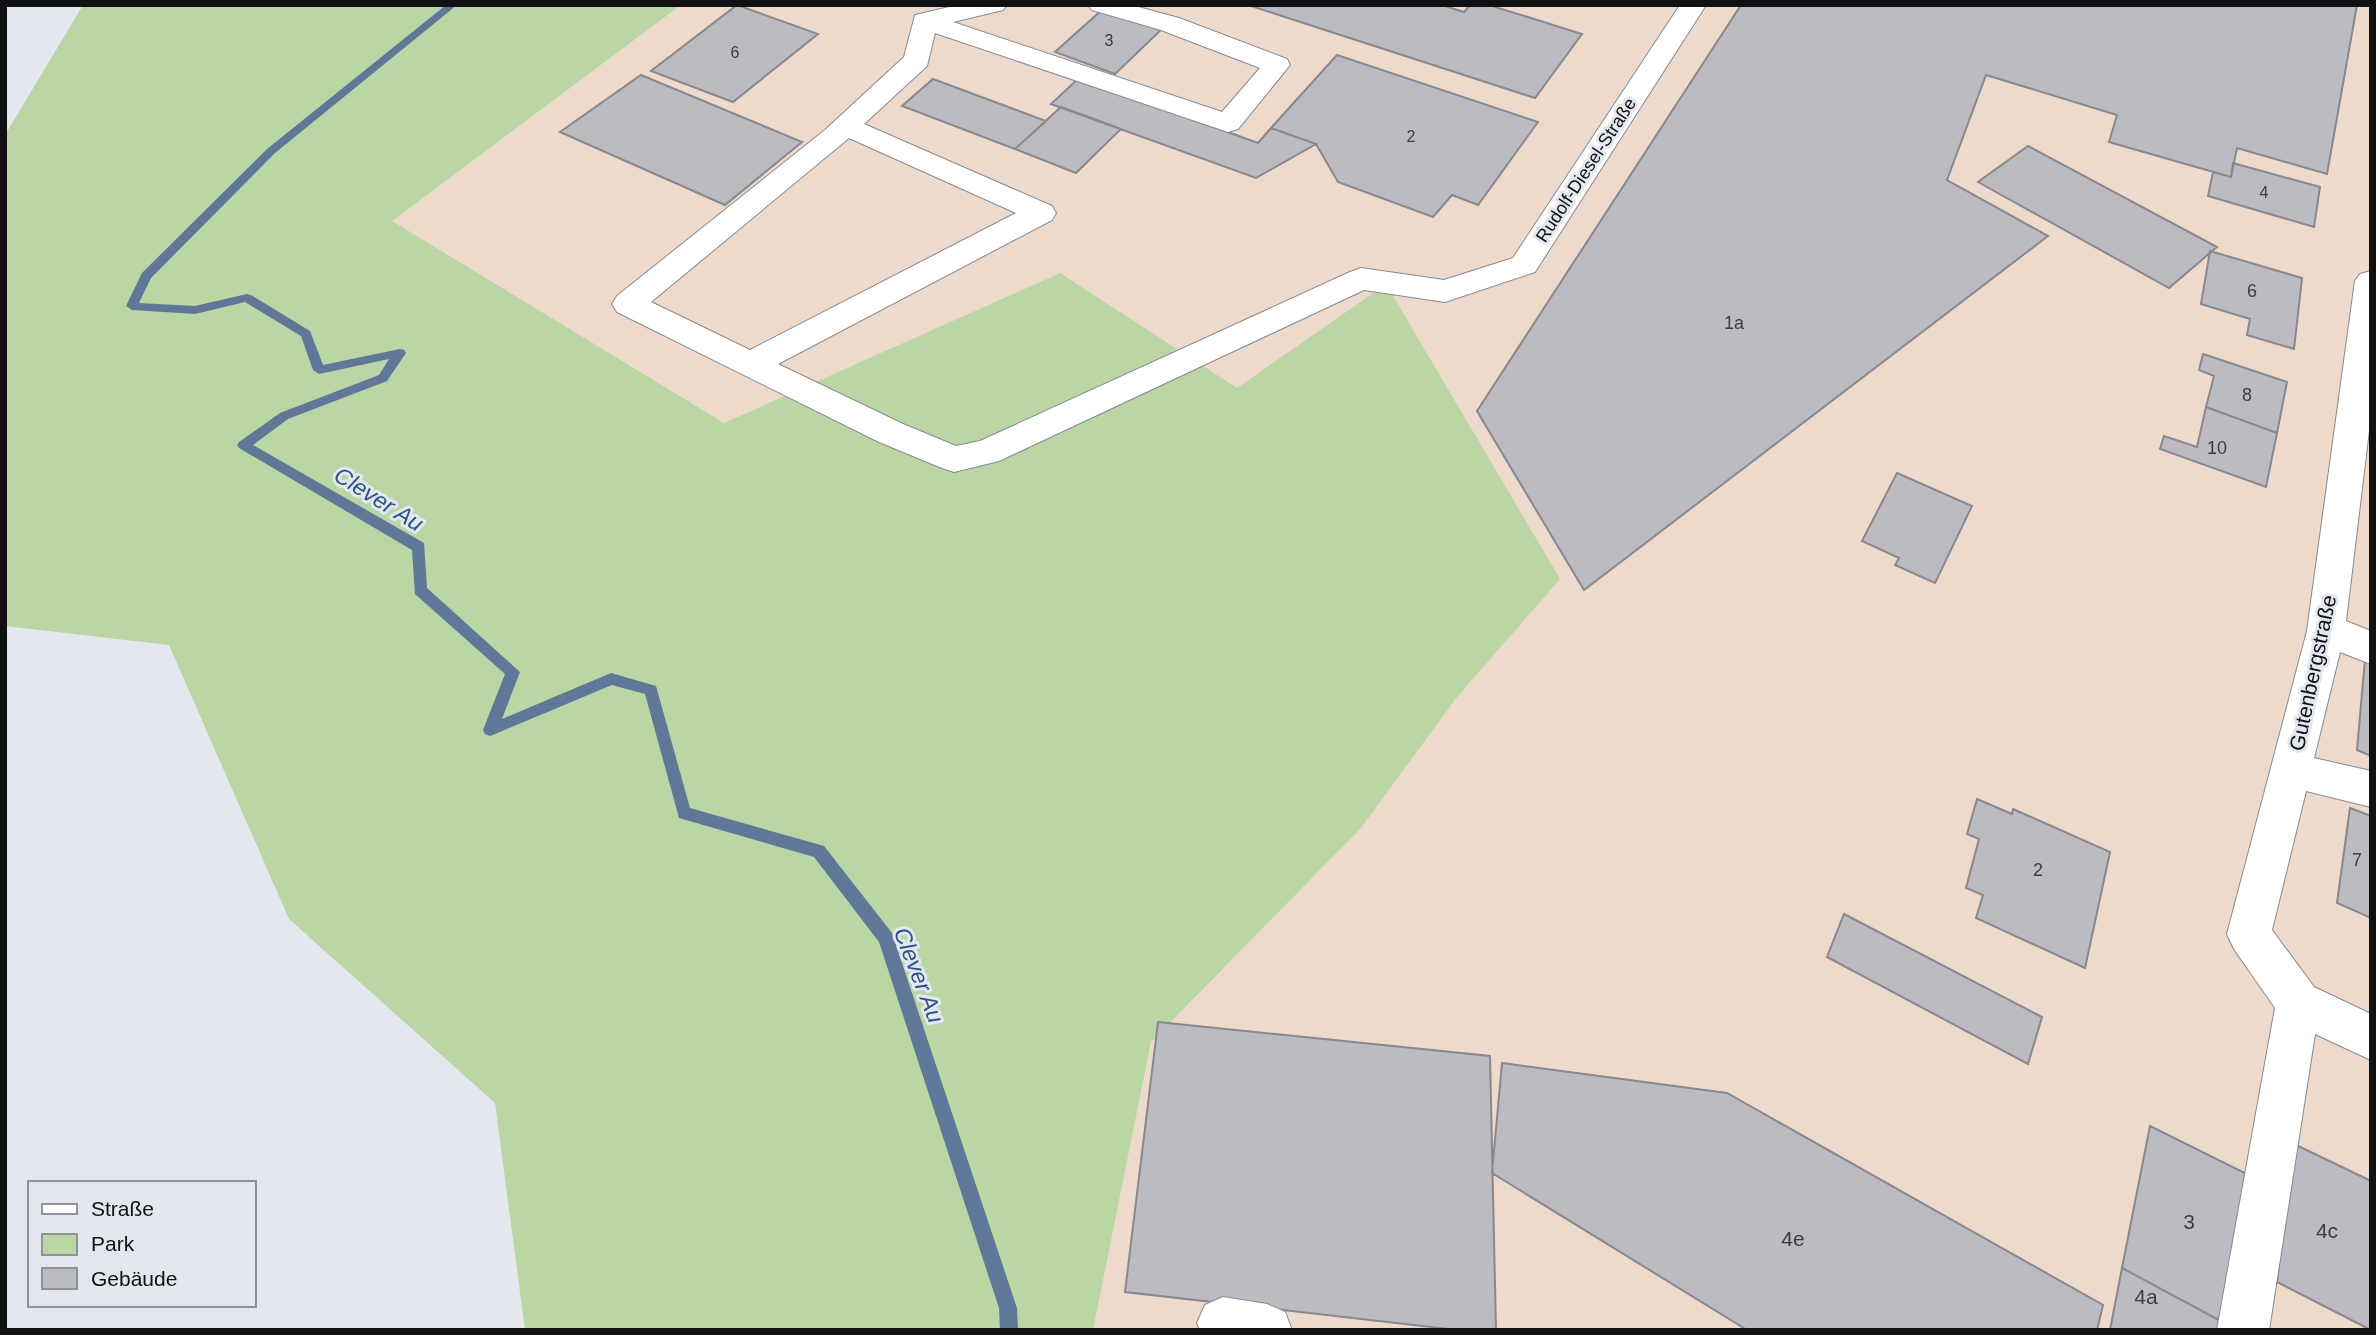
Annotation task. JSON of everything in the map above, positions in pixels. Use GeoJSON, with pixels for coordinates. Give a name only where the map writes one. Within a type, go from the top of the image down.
{"type":"FeatureCollection","features":[{"type":"Feature","properties":{"kind":"street"},"geometry":{"type":"LineString","coordinates":[[924,21],[994,5]]}},
{"type":"Feature","properties":{"kind":"street"},"geometry":{"type":"LineString","coordinates":[[924,21],[1228,123],[1277,65],[1170,24],[1101,5]]}},
{"type":"Feature","properties":{"kind":"street","name":"Rudolf-Diesel-Straße"},"geometry":{"type":"LineString","coordinates":[[750,364],[891,433],[954,459],[987,452],[1049,425],[1361,279],[1445,291],[1524,265],[1693,5]]}},
{"type":"Feature","properties":{"kind":"street"},"geometry":{"type":"LineString","coordinates":[[845,126],[1041,213],[750,364],[628,304],[845,126],[917,60],[924,21]]}},
{"type":"Feature","properties":{"kind":"street","name":"Gutenbergstraße"},"geometry":{"type":"LineString","coordinates":[[2298,1003],[2249,934],[2326,629],[2362,414],[2371,281]]}},
{"type":"Feature","properties":{"kind":"street"},"geometry":{"type":"LineString","coordinates":[[2326,629],[2371,648]]}},
{"type":"Feature","properties":{"kind":"street"},"geometry":{"type":"LineString","coordinates":[[2291,770],[2371,789]]}},
{"type":"Feature","properties":{"kind":"street"},"geometry":{"type":"LineString","coordinates":[[2243,1330],[2298,1003],[2371,1037]]}},
{"type":"Feature","properties":{"kind":"shaded area"},"geometry":{"type":"Polygon","coordinates":[[[681,5],[2371,5],[2371,1330],[1093,1330],[1151,1042],[1361,828],[1457,697],[1559,579],[1386,284],[1237,388],[1060,273],[724,423],[391,221],[681,5]]]}},
{"type":"Feature","properties":{"kind":"green space"},"geometry":{"type":"Polygon","coordinates":[[[83,5],[681,5],[392,221],[724,423],[1060,273],[1237,388],[1386,284],[1560,579],[1457,697],[1361,828],[1151,1042],[1093,1330],[525,1330],[495,1103],[289,919],[169,645],[5,626],[5,135],[83,5]]]}},
{"type":"Feature","properties":{"kind":"building"},"geometry":{"type":"Polygon","coordinates":[[[737,5],[818,34],[733,102],[651,71],[737,5]]]}},
{"type":"Feature","properties":{"kind":"building"},"geometry":{"type":"Polygon","coordinates":[[[1248,5],[1442,5],[1464,12],[1470,5],[1489,5],[1582,34],[1535,98],[1248,5]]]}},
{"type":"Feature","properties":{"kind":"building"},"geometry":{"type":"Polygon","coordinates":[[[1741,5],[2357,5],[2327,174],[2237,148],[2231,177],[2109,142],[2117,115],[1986,75],[1947,180],[2048,236],[1584,590],[1477,411],[1741,5]]]}},
{"type":"Feature","properties":{"kind":"building"},"geometry":{"type":"Polygon","coordinates":[[[1104,8],[1163,28],[1115,74],[1055,52],[1104,8]]]}},
{"type":"Feature","properties":{"kind":"building"},"geometry":{"type":"Polygon","coordinates":[[[1337,55],[1538,122],[1478,205],[1452,195],[1433,217],[1338,182],[1316,144],[1271,128],[1337,55]]]}},
{"type":"Feature","properties":{"kind":"building"},"geometry":{"type":"Polygon","coordinates":[[[641,75],[802,142],[725,205],[560,132],[641,75]]]}},
{"type":"Feature","properties":{"kind":"building"},"geometry":{"type":"Polygon","coordinates":[[[1079,78],[1258,143],[1271,128],[1316,144],[1256,178],[1051,104],[1079,78]]]}},
{"type":"Feature","properties":{"kind":"building"},"geometry":{"type":"Polygon","coordinates":[[[933,79],[1046,121],[1015,149],[902,106],[933,79]]]}},
{"type":"Feature","properties":{"kind":"building"},"geometry":{"type":"Polygon","coordinates":[[[1061,107],[1121,129],[1076,173],[1015,149],[1061,107]]]}},
{"type":"Feature","properties":{"kind":"building"},"geometry":{"type":"Polygon","coordinates":[[[2028,146],[2217,247],[2169,288],[1978,182],[2028,146]]]}},
{"type":"Feature","properties":{"kind":"building"},"geometry":{"type":"Polygon","coordinates":[[[2233,163],[2320,187],[2314,227],[2208,196],[2213,172],[2231,177],[2233,163]]]}},
{"type":"Feature","properties":{"kind":"building"},"geometry":{"type":"Polygon","coordinates":[[[2210,251],[2302,278],[2294,349],[2247,335],[2250,319],[2201,304],[2210,251]]]}},
{"type":"Feature","properties":{"kind":"building"},"geometry":{"type":"Polygon","coordinates":[[[2203,354],[2287,382],[2277,433],[2206,407],[2214,376],[2199,370],[2203,354]]]}},
{"type":"Feature","properties":{"kind":"building"},"geometry":{"type":"Polygon","coordinates":[[[2206,407],[2277,433],[2266,487],[2160,449],[2164,436],[2197,447],[2206,407]]]}},
{"type":"Feature","properties":{"kind":"building"},"geometry":{"type":"Polygon","coordinates":[[[1897,473],[1972,506],[1935,583],[1895,565],[1899,558],[1862,541],[1897,473]]]}},
{"type":"Feature","properties":{"kind":"building"},"geometry":{"type":"Polygon","coordinates":[[[2365,659],[2371,661],[2371,756],[2357,750],[2365,659]]]}},
{"type":"Feature","properties":{"kind":"building"},"geometry":{"type":"Polygon","coordinates":[[[1977,799],[2012,814],[2013,809],[2110,852],[2085,968],[1976,918],[1983,895],[1966,888],[1979,839],[1967,834],[1977,799]]]}},
{"type":"Feature","properties":{"kind":"building"},"geometry":{"type":"Polygon","coordinates":[[[2350,808],[2371,816],[2371,918],[2337,903],[2350,808]]]}},
{"type":"Feature","properties":{"kind":"building"},"geometry":{"type":"Polygon","coordinates":[[[1844,914],[2042,1017],[2028,1064],[1827,957],[1844,914]]]}},
{"type":"Feature","properties":{"kind":"building"},"geometry":{"type":"Polygon","coordinates":[[[1158,1022],[1490,1056],[1496,1330],[1457,1330],[1125,1292],[1158,1022]]]}},
{"type":"Feature","properties":{"kind":"building"},"geometry":{"type":"Polygon","coordinates":[[[1502,1063],[1727,1093],[2103,1305],[2097,1330],[1747,1330],[1492,1173],[1502,1063]]]}},
{"type":"Feature","properties":{"kind":"building"},"geometry":{"type":"Polygon","coordinates":[[[2150,1126],[2253,1177],[2230,1326],[2122,1268],[2150,1126]]]}},
{"type":"Feature","properties":{"kind":"building"},"geometry":{"type":"Polygon","coordinates":[[[2294,1144],[2371,1181],[2371,1330],[2277,1282],[2294,1144]]]}},
{"type":"Feature","properties":{"kind":"building"},"geometry":{"type":"Polygon","coordinates":[[[2122,1268],[2230,1326],[2229,1330],[2110,1330],[2122,1268]]]}},
{"type":"Feature","properties":{"kind":"waterway","name":"Clever Au"},"geometry":{"type":"LineString","coordinates":[[452,5],[271,151],[146,276],[132,306],[195,310],[247,298],[306,334],[319,370],[400,353],[383,378],[284,416],[243,445],[419,547],[420,590],[513,672],[490,730],[611,679],[651,690],[684,813],[819,851],[886,938],[1008,1308],[1009,1330]]}}]}
